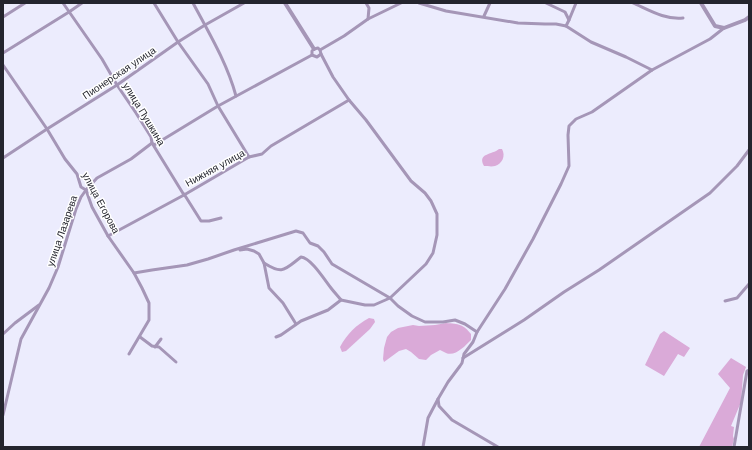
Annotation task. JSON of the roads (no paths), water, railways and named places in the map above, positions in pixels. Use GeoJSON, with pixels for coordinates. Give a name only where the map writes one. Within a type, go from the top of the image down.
{"type":"FeatureCollection","features":[{"type":"Feature","properties":{"kind":"street"},"geometry":{"type":"LineString","coordinates":[[3,17],[25,3]]}},
{"type":"Feature","properties":{"kind":"street","name":"улица Пушкина"},"geometry":{"type":"LineString","coordinates":[[63,3],[102,59],[117,85],[140,119],[153,144],[201,221],[221,218]]}},
{"type":"Feature","properties":{"kind":"street"},"geometry":{"type":"LineString","coordinates":[[3,53],[82,3]]}},
{"type":"Feature","properties":{"kind":"street"},"geometry":{"type":"LineString","coordinates":[[154,3],[178,42],[208,84],[218,106],[249,157]]}},
{"type":"Feature","properties":{"kind":"street"},"geometry":{"type":"LineString","coordinates":[[193,3],[231,80],[236,96]]}},
{"type":"Feature","properties":{"kind":"street","name":"Пионерская улица"},"geometry":{"type":"LineString","coordinates":[[3,158],[117,85],[178,42],[244,3]]}},
{"type":"Feature","properties":{"kind":"street"},"geometry":{"type":"LineString","coordinates":[[285,3],[314,49]]}},
{"type":"Feature","properties":{"kind":"street"},"geometry":{"type":"LineString","coordinates":[[366,3],[369,8],[368,19]]}},
{"type":"Feature","properties":{"kind":"street"},"geometry":{"type":"LineString","coordinates":[[314,49],[312,51],[312,55],[317,58],[321,52],[368,19],[401,3]]}},
{"type":"Feature","properties":{"kind":"street"},"geometry":{"type":"LineString","coordinates":[[419,3],[446,11],[518,22],[566,26],[591,42],[652,70]]}},
{"type":"Feature","properties":{"kind":"street"},"geometry":{"type":"LineString","coordinates":[[484,16],[490,3]]}},
{"type":"Feature","properties":{"kind":"street"},"geometry":{"type":"LineString","coordinates":[[546,3],[565,12],[570,20]]}},
{"type":"Feature","properties":{"kind":"street"},"geometry":{"type":"LineString","coordinates":[[566,26],[570,20],[576,3]]}},
{"type":"Feature","properties":{"kind":"street"},"geometry":{"type":"LineString","coordinates":[[633,3],[661,16],[674,19],[683,18]]}},
{"type":"Feature","properties":{"kind":"street"},"geometry":{"type":"LineString","coordinates":[[701,3],[716,26],[724,28]]}},
{"type":"Feature","properties":{"kind":"street"},"geometry":{"type":"LineString","coordinates":[[423,447],[428,418],[448,382],[462,363],[464,354],[473,342],[477,332],[533,239],[561,184],[569,166],[569,126],[576,119],[592,112],[652,70],[710,39],[724,28],[749,17]]}},
{"type":"Feature","properties":{"kind":"street"},"geometry":{"type":"LineString","coordinates":[[264,263],[280,271],[287,268],[301,257],[305,257],[320,272],[341,300],[365,305],[374,305],[390,298],[426,264],[433,253],[437,235],[437,214],[431,201],[425,193],[411,181],[366,120],[349,100],[318,48],[314,49]]}},
{"type":"Feature","properties":{"kind":"street","name":"улица Лазарева"},"geometry":{"type":"LineString","coordinates":[[3,415],[21,339],[49,288],[58,268],[76,209],[86,190],[97,178],[131,159],[153,144],[218,106],[312,55]]}},
{"type":"Feature","properties":{"kind":"street","name":"улица Егорова"},"geometry":{"type":"LineString","coordinates":[[3,65],[76,174],[81,187],[86,190],[92,207],[108,236],[134,273],[149,303],[149,320],[129,354]]}},
{"type":"Feature","properties":{"kind":"street","name":"Нижняя улица"},"geometry":{"type":"LineString","coordinates":[[108,236],[249,157],[262,154],[271,146],[349,100]]}},
{"type":"Feature","properties":{"kind":"street"},"geometry":{"type":"LineString","coordinates":[[463,358],[524,320],[710,193],[749,150]]}},
{"type":"Feature","properties":{"kind":"street"},"geometry":{"type":"LineString","coordinates":[[134,273],[187,265],[296,231],[303,233],[310,243],[318,246],[332,264],[390,298],[412,316],[425,322],[455,320],[477,332]]}},
{"type":"Feature","properties":{"kind":"street"},"geometry":{"type":"LineString","coordinates":[[234,250],[247,249],[259,254],[264,263],[269,288],[282,303],[296,324]]}},
{"type":"Feature","properties":{"kind":"street"},"geometry":{"type":"LineString","coordinates":[[725,301],[737,298],[749,284]]}},
{"type":"Feature","properties":{"kind":"street"},"geometry":{"type":"LineString","coordinates":[[276,337],[301,321],[328,310],[341,300]]}},
{"type":"Feature","properties":{"kind":"street"},"geometry":{"type":"LineString","coordinates":[[3,334],[40,304]]}},
{"type":"Feature","properties":{"kind":"street"},"geometry":{"type":"LineString","coordinates":[[140,337],[152,346],[159,347],[176,362]]}},
{"type":"Feature","properties":{"kind":"street"},"geometry":{"type":"LineString","coordinates":[[155,347],[161,339]]}},
{"type":"Feature","properties":{"kind":"street"},"geometry":{"type":"LineString","coordinates":[[734,447],[747,371],[749,370]]}},
{"type":"Feature","properties":{"kind":"street"},"geometry":{"type":"LineString","coordinates":[[438,399],[439,406],[452,420],[498,447]]}}]}
